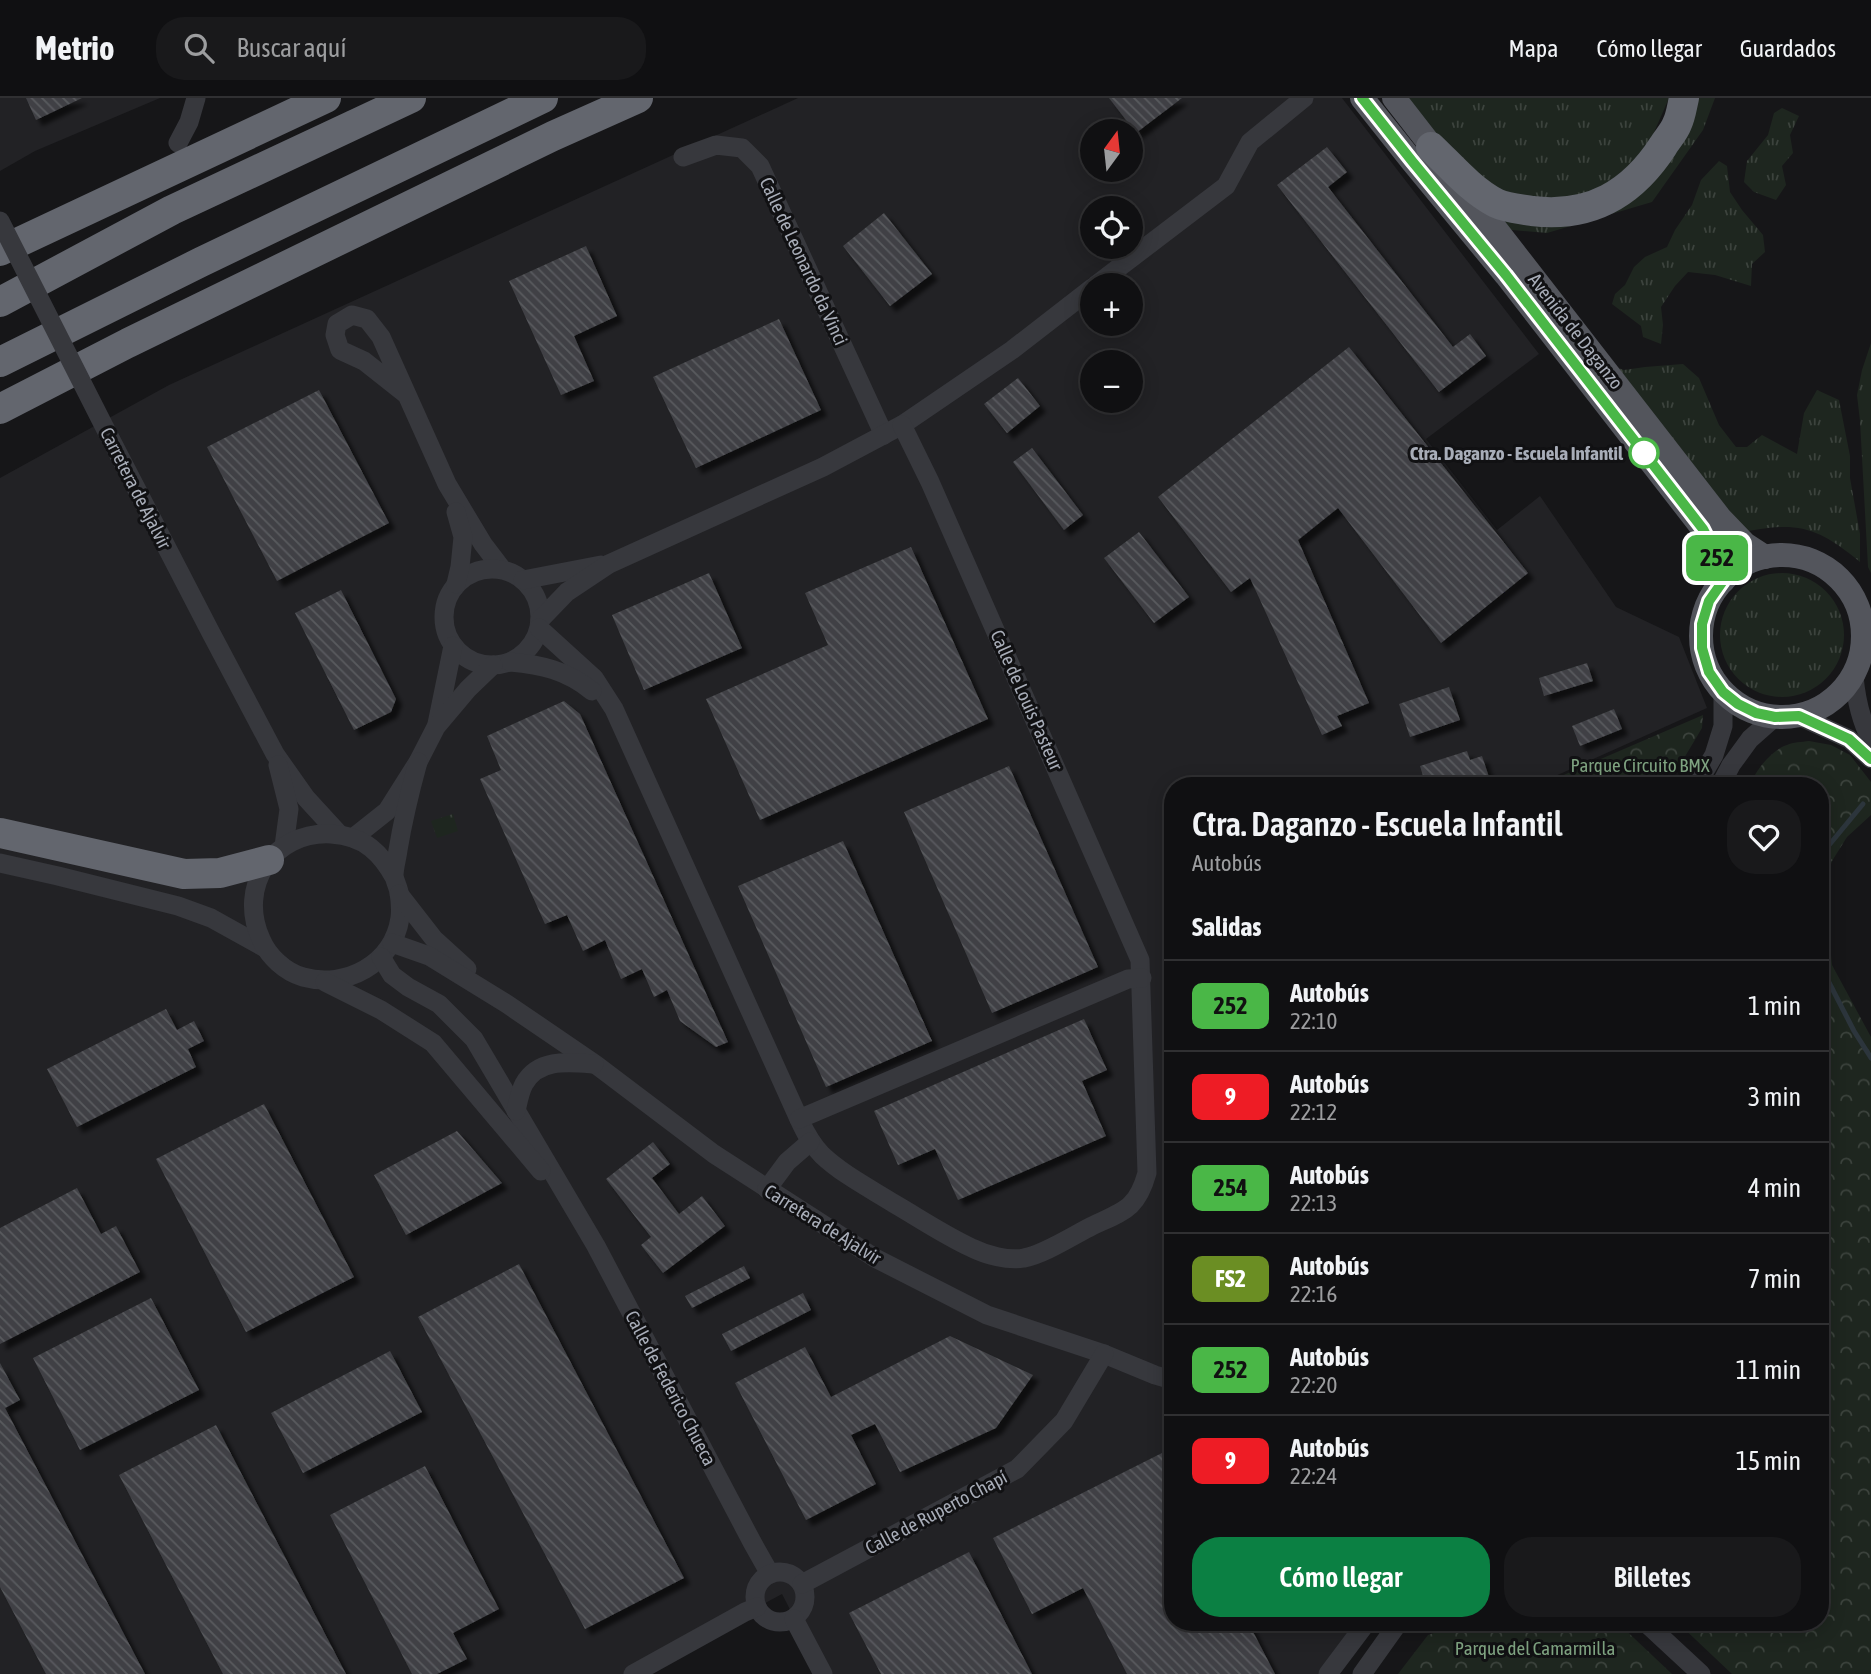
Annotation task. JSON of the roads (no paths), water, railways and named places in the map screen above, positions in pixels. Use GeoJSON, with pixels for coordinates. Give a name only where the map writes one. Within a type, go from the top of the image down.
{"type":"FeatureCollection","features":[{"type":"Feature","properties":{"kind":"highway"},"geometry":{"type":"LineString","coordinates":[[0,251],[326,98]]}},
{"type":"Feature","properties":{"kind":"highway"},"geometry":{"type":"LineString","coordinates":[[0,302],[172,210],[411,98]]}},
{"type":"Feature","properties":{"kind":"highway"},"geometry":{"type":"LineString","coordinates":[[0,362],[225,250],[543,98]]}},
{"type":"Feature","properties":{"kind":"highway"},"geometry":{"type":"LineString","coordinates":[[0,409],[228,294],[553,136],[638,98]]}},
{"type":"Feature","properties":{"kind":"highway"},"geometry":{"type":"LineString","coordinates":[[1431,147],[1477,190],[1497,204],[1550,213],[1578,210],[1603,201],[1630,186],[1651,164],[1677,124],[1684,98]]}},
{"type":"Feature","properties":{"kind":"highway"},"geometry":{"type":"LineString","coordinates":[[0,262],[158,177]]}},
{"type":"Feature","properties":{"kind":"highway"},"geometry":{"type":"LineString","coordinates":[[0,833],[184,874],[220,873],[277,853]]}},
{"type":"Feature","properties":{"kind":"main road","name":"Avenida de Daganzo"},"geometry":{"type":"LineString","coordinates":[[1362,98],[1506,275],[1703,529],[1720,563],[1723,581]]}},
{"type":"Feature","properties":{"kind":"main road","name":"Avenida de Daganzo"},"geometry":{"type":"LineString","coordinates":[[1394,98],[1720,518],[1745,544],[1765,557]]}},
{"type":"Feature","properties":{"kind":"main road"},"geometry":{"type":"LineString","coordinates":[[1791,555],[1817,562],[1839,577],[1855,599],[1863,624],[1863,651],[1854,676],[1840,694],[1821,708],[1787,717],[1756,713],[1723,692],[1709,672],[1702,648],[1702,624],[1709,601],[1723,581],[1742,566],[1765,557],[1791,555]]}},
{"type":"Feature","properties":{"kind":"street"},"geometry":{"type":"LineString","coordinates":[[178,143],[189,122],[196,98]]}},
{"type":"Feature","properties":{"kind":"street"},"geometry":{"type":"LineString","coordinates":[[1112,273],[1226,186],[1250,142],[1304,98]]}},
{"type":"Feature","properties":{"kind":"street","name":"Calle de Leonardo da Vinci"},"geometry":{"type":"LineString","coordinates":[[683,157],[716,145],[742,148],[760,166],[884,435]]}},
{"type":"Feature","properties":{"kind":"street","name":"Carretera de Ajalvir"},"geometry":{"type":"LineString","coordinates":[[0,220],[275,754],[306,798],[346,836]]}},
{"type":"Feature","properties":{"kind":"street"},"geometry":{"type":"LineString","coordinates":[[539,624],[566,592],[609,564],[823,467],[902,425],[1012,350],[1080,298]]}},
{"type":"Feature","properties":{"kind":"street"},"geometry":{"type":"LineString","coordinates":[[346,836],[387,811],[436,727],[468,688],[502,663],[523,654],[533,642],[539,624],[539,605],[533,591],[523,580],[502,569],[483,544],[447,484],[407,395]]}},
{"type":"Feature","properties":{"kind":"street","name":"Calle de Louis Pasteur"},"geometry":{"type":"LineString","coordinates":[[539,624],[594,678],[614,709],[799,1119],[810,1142],[823,1156],[860,1183],[974,1249],[1001,1257],[1024,1258],[1042,1252],[1119,1213],[1134,1203],[1142,1191],[1147,1173],[1140,960],[930,482],[902,425]]}},
{"type":"Feature","properties":{"kind":"street"},"geometry":{"type":"LineString","coordinates":[[447,484],[463,537],[456,584],[447,598],[443,614],[445,631],[453,646],[464,657],[478,663],[502,663]]}},
{"type":"Feature","properties":{"kind":"street"},"geometry":{"type":"LineString","coordinates":[[523,580],[609,564]]}},
{"type":"Feature","properties":{"kind":"street"},"geometry":{"type":"LineString","coordinates":[[456,584],[469,574],[485,569],[502,569]]}},
{"type":"Feature","properties":{"kind":"street"},"geometry":{"type":"LineString","coordinates":[[436,727],[453,646]]}},
{"type":"Feature","properties":{"kind":"street","name":"Calle de Louis Pasteur"},"geometry":{"type":"LineString","coordinates":[[502,663],[541,665],[572,677],[614,709]]}},
{"type":"Feature","properties":{"kind":"street"},"geometry":{"type":"LineString","coordinates":[[1854,676],[1861,722],[1871,740]]}},
{"type":"Feature","properties":{"kind":"street"},"geometry":{"type":"LineString","coordinates":[[1701,777],[1714,755],[1723,726],[1723,692]]}},
{"type":"Feature","properties":{"kind":"street"},"geometry":{"type":"LineString","coordinates":[[1725,777],[1750,739],[1787,717],[1849,739],[1871,759]]}},
{"type":"Feature","properties":{"kind":"street","name":"Carretera de Ajalvir"},"geometry":{"type":"LineString","coordinates":[[275,754],[289,809],[277,853]]}},
{"type":"Feature","properties":{"kind":"street"},"geometry":{"type":"LineString","coordinates":[[323,981],[345,979],[365,971],[386,950],[400,919],[397,886],[403,818],[418,761]]}},
{"type":"Feature","properties":{"kind":"street"},"geometry":{"type":"LineString","coordinates":[[397,886],[384,860],[370,847],[346,836],[320,834],[301,837],[277,853],[257,880],[252,903],[255,926],[265,948],[280,965],[300,976],[323,981],[381,1010],[433,1043],[569,1203]]}},
{"type":"Feature","properties":{"kind":"street"},"geometry":{"type":"LineString","coordinates":[[0,863],[178,906],[211,918],[265,948]]}},
{"type":"Feature","properties":{"kind":"street","name":"Carretera de Ajalvir"},"geometry":{"type":"LineString","coordinates":[[397,886],[434,939],[507,1004]]}},
{"type":"Feature","properties":{"kind":"street"},"geometry":{"type":"LineString","coordinates":[[386,950],[392,975],[439,1004],[474,1039],[569,1203]]}},
{"type":"Feature","properties":{"kind":"street","name":"Carretera de Ajalvir"},"geometry":{"type":"LineString","coordinates":[[386,950],[429,956],[507,1004],[595,1064],[714,1154],[875,1258],[987,1315],[1104,1354],[1164,1378]]}},
{"type":"Feature","properties":{"kind":"street"},"geometry":{"type":"LineString","coordinates":[[799,1119],[1129,979],[1142,978]]}},
{"type":"Feature","properties":{"kind":"street"},"geometry":{"type":"LineString","coordinates":[[516,1111],[523,1085],[534,1071],[549,1064],[595,1064]]}},
{"type":"Feature","properties":{"kind":"street"},"geometry":{"type":"LineString","coordinates":[[767,1189],[787,1163],[810,1142]]}},
{"type":"Feature","properties":{"kind":"street","name":"Calle de Federico Chueca"},"geometry":{"type":"LineString","coordinates":[[569,1203],[602,1258],[770,1574]]}},
{"type":"Feature","properties":{"kind":"street","name":"Calle de Ruperto Chapí"},"geometry":{"type":"LineString","coordinates":[[802,1584],[1017,1469],[1064,1421],[1104,1354]]}},
{"type":"Feature","properties":{"kind":"street"},"geometry":{"type":"LineString","coordinates":[[780,1572],[794,1576],[802,1584],[806,1596],[805,1604],[794,1619],[780,1623],[764,1618],[757,1607],[755,1596],[760,1581],[770,1574],[780,1572]]}},
{"type":"Feature","properties":{"kind":"street"},"geometry":{"type":"LineString","coordinates":[[633,1674],[757,1607]]}},
{"type":"Feature","properties":{"kind":"street"},"geometry":{"type":"LineString","coordinates":[[794,1619],[822,1674]]}},
{"type":"Feature","properties":{"kind":"street"},"geometry":{"type":"LineString","coordinates":[[1328,1674],[1360,1631]]}},
{"type":"Feature","properties":{"kind":"street"},"geometry":{"type":"LineString","coordinates":[[1362,1674],[1393,1631]]}},
{"type":"Feature","properties":{"kind":"street"},"geometry":{"type":"LineString","coordinates":[[1655,1631],[1701,1674]]}},
{"type":"Feature","properties":{"kind":"waterway"},"geometry":{"type":"LineString","coordinates":[[1829,845],[1863,804]]}},
{"type":"Feature","properties":{"kind":"waterway"},"geometry":{"type":"LineString","coordinates":[[1829,982],[1871,1058]]}},
{"type":"Feature","properties":{"kind":"place","name":"Ctra. Daganzo - Escuela Infantil"},"geometry":{"type":"Point","coordinates":[1644,453]}},
{"type":"Feature","properties":{"kind":"park label","name":"Parque Circuito BMX"},"geometry":{"type":"Point","coordinates":[1640,765]}},
{"type":"Feature","properties":{"kind":"park label","name":"Parque del Camarmilla"},"geometry":{"type":"Point","coordinates":[1535,1648]}}]}
